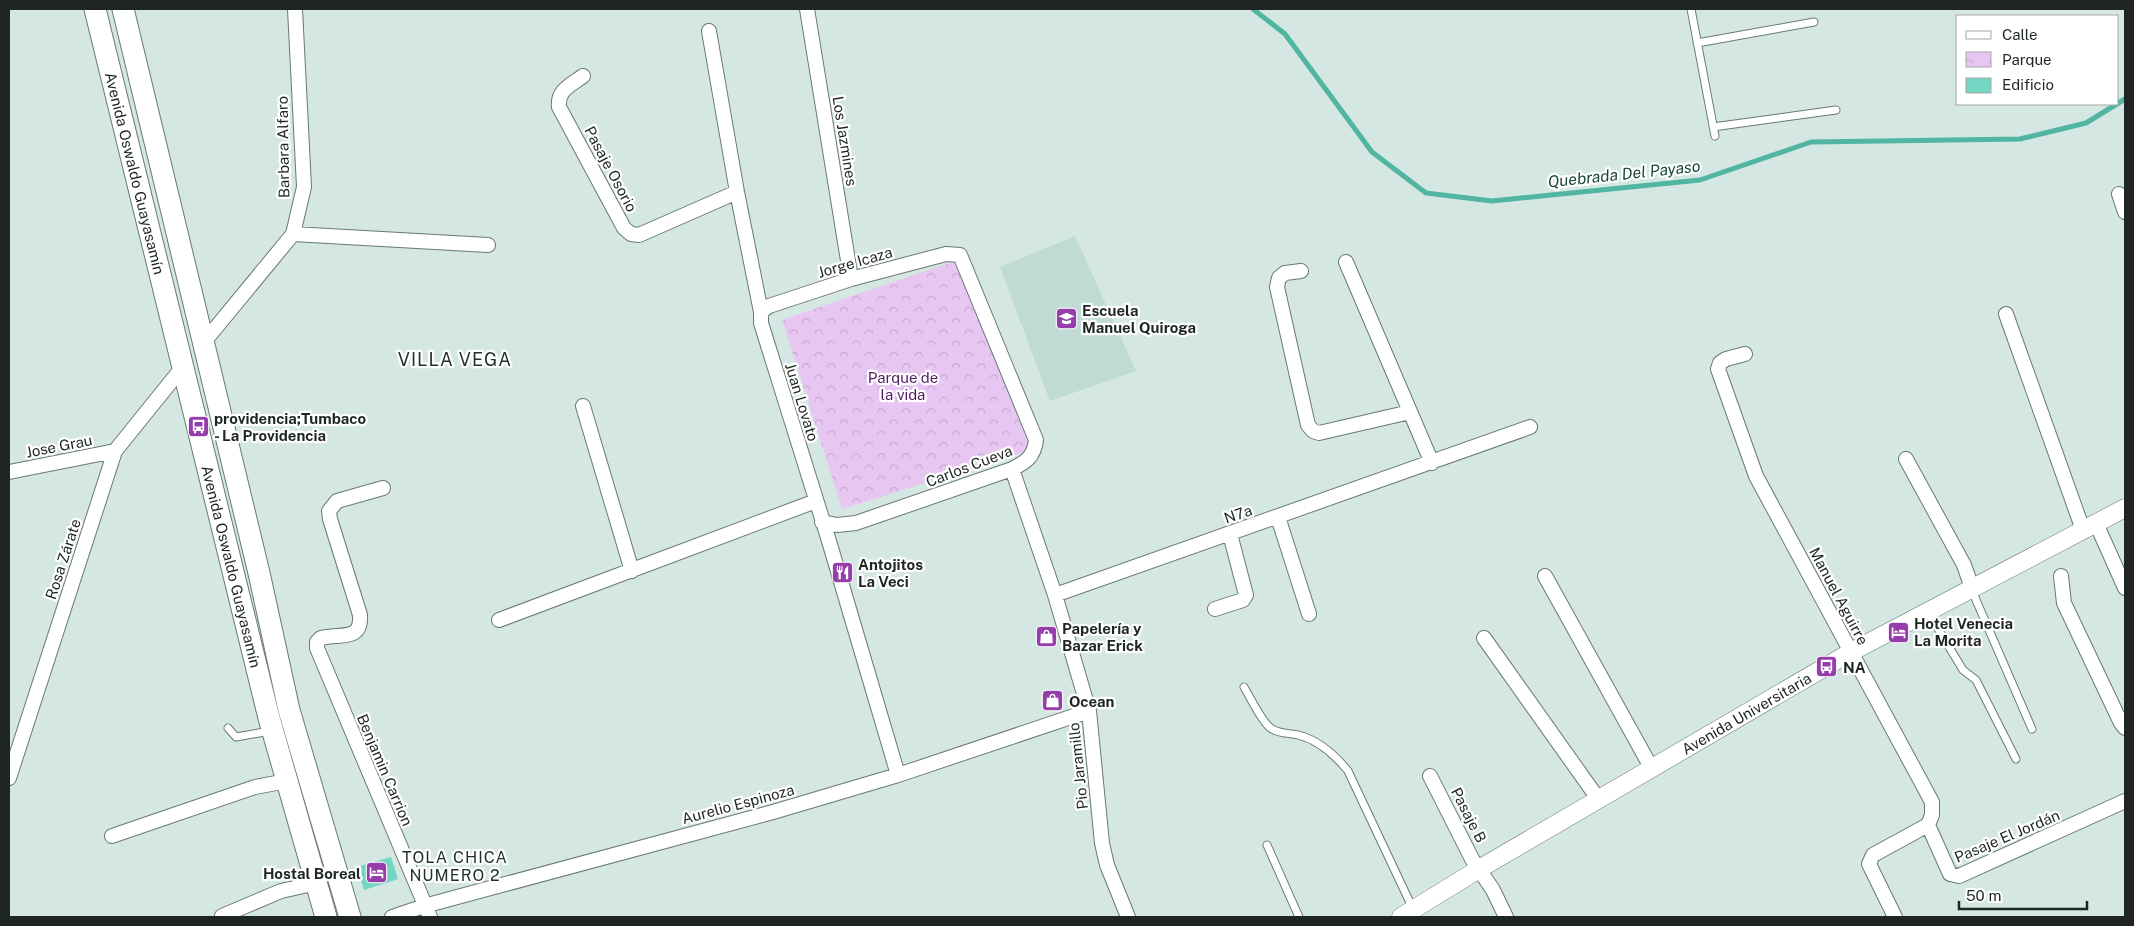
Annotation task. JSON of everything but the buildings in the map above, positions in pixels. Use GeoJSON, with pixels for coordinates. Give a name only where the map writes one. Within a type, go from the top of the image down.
{"type":"FeatureCollection","features":[{"type":"Feature","properties":{"kind":"main road","name":"Avenida Oswaldo Guayasamín"},"geometry":{"type":"LineString","coordinates":[[95,9],[182,368],[273,730],[326,917]]}},
{"type":"Feature","properties":{"kind":"main road","name":"Avenida Oswaldo Guayasamín"},"geometry":{"type":"LineString","coordinates":[[123,9],[204,342],[289,710],[350,917]]}},
{"type":"Feature","properties":{"kind":"street","name":"Barbara Alfaro"},"geometry":{"type":"LineString","coordinates":[[204,342],[293,234],[304,187],[295,9]]}},
{"type":"Feature","properties":{"kind":"street","name":"Los Jazmines"},"geometry":{"type":"LineString","coordinates":[[808,9],[851,279]]}},
{"type":"Feature","properties":{"kind":"street","name":"Juan Lovato"},"geometry":{"type":"LineString","coordinates":[[708,31],[761,312],[760,323],[816,501],[898,775]]}},
{"type":"Feature","properties":{"kind":"street","name":"Pasaje Osorio"},"geometry":{"type":"LineString","coordinates":[[583,76],[561,92],[558,99],[559,107],[624,228],[631,234],[639,235],[737,192]]}},
{"type":"Feature","properties":{"kind":"street"},"geometry":{"type":"LineString","coordinates":[[2118,194],[2125,212]]}},
{"type":"Feature","properties":{"kind":"street"},"geometry":{"type":"LineString","coordinates":[[293,234],[488,245]]}},
{"type":"Feature","properties":{"kind":"street","name":"Jorge Icaza"},"geometry":{"type":"LineString","coordinates":[[761,312],[769,306],[851,279],[946,254],[960,255]]}},
{"type":"Feature","properties":{"kind":"street","name":"Carlos Cueva"},"geometry":{"type":"LineString","coordinates":[[822,522],[837,525],[856,523],[1012,469],[1031,457],[1035,450],[1036,440],[960,255]]}},
{"type":"Feature","properties":{"kind":"street"},"geometry":{"type":"LineString","coordinates":[[1346,262],[1432,463]]}},
{"type":"Feature","properties":{"kind":"street"},"geometry":{"type":"LineString","coordinates":[[1301,271],[1285,273],[1279,278],[1278,287],[1308,426],[1319,433],[1410,412]]}},
{"type":"Feature","properties":{"kind":"street"},"geometry":{"type":"LineString","coordinates":[[2006,314],[2089,527],[2125,588]]}},
{"type":"Feature","properties":{"kind":"street","name":"Manuel Aguirre"},"geometry":{"type":"LineString","coordinates":[[1745,354],[1726,359],[1720,363],[1718,369],[1748,456],[1760,483],[1932,802],[1932,815],[1928,825]]}},
{"type":"Feature","properties":{"kind":"street","name":"Rosa Zárate"},"geometry":{"type":"LineString","coordinates":[[9,778],[115,452],[182,368]]}},
{"type":"Feature","properties":{"kind":"street"},"geometry":{"type":"LineString","coordinates":[[583,406],[632,571]]}},
{"type":"Feature","properties":{"kind":"street","name":"N7a"},"geometry":{"type":"LineString","coordinates":[[1055,595],[1530,427]]}},
{"type":"Feature","properties":{"kind":"street","name":"Jose Grau"},"geometry":{"type":"LineString","coordinates":[[9,472],[115,452]]}},
{"type":"Feature","properties":{"kind":"street"},"geometry":{"type":"LineString","coordinates":[[1906,459],[1964,564],[1972,588]]}},
{"type":"Feature","properties":{"kind":"street","name":"Pio Jaramillo"},"geometry":{"type":"LineString","coordinates":[[1012,469],[1055,595],[1089,712],[1102,843],[1107,865],[1128,917]]}},
{"type":"Feature","properties":{"kind":"street","name":"Benjamin Carrion"},"geometry":{"type":"LineString","coordinates":[[383,488],[337,501],[329,511],[361,623],[358,630],[353,634],[321,638],[317,642],[317,648],[427,912]]}},
{"type":"Feature","properties":{"kind":"street"},"geometry":{"type":"LineString","coordinates":[[499,620],[816,501]]}},
{"type":"Feature","properties":{"kind":"street","name":"Avenida Universitaria"},"geometry":{"type":"LineString","coordinates":[[1407,914],[1479,869],[1851,652],[2125,508]]}},
{"type":"Feature","properties":{"kind":"street"},"geometry":{"type":"LineString","coordinates":[[1278,517],[1309,614]]}},
{"type":"Feature","properties":{"kind":"street"},"geometry":{"type":"LineString","coordinates":[[1215,609],[1242,600],[1246,595],[1230,534]]}},
{"type":"Feature","properties":{"kind":"street"},"geometry":{"type":"LineString","coordinates":[[1545,576],[1652,769]]}},
{"type":"Feature","properties":{"kind":"street"},"geometry":{"type":"LineString","coordinates":[[2061,576],[2064,603],[2125,728]]}},
{"type":"Feature","properties":{"kind":"street"},"geometry":{"type":"LineString","coordinates":[[1484,638],[1599,800]]}},
{"type":"Feature","properties":{"kind":"street","name":"Aurelio Espinoza"},"geometry":{"type":"LineString","coordinates":[[392,917],[427,912],[898,775],[1089,712]]}},
{"type":"Feature","properties":{"kind":"street","name":"Pasaje B"},"geometry":{"type":"LineString","coordinates":[[1430,776],[1506,917]]}},
{"type":"Feature","properties":{"kind":"street"},"geometry":{"type":"LineString","coordinates":[[112,836],[255,787],[288,781]]}},
{"type":"Feature","properties":{"kind":"street","name":"Pasaje El Jordán"},"geometry":{"type":"LineString","coordinates":[[1928,825],[1950,874],[1958,876],[2125,801]]}},
{"type":"Feature","properties":{"kind":"street"},"geometry":{"type":"LineString","coordinates":[[1895,917],[1869,864],[1870,859],[1872,855],[1928,825]]}},
{"type":"Feature","properties":{"kind":"street"},"geometry":{"type":"LineString","coordinates":[[222,916],[281,891],[317,883]]}},
{"type":"Feature","properties":{"kind":"lane"},"geometry":{"type":"LineString","coordinates":[[1691,9],[1715,136]]}},
{"type":"Feature","properties":{"kind":"lane"},"geometry":{"type":"LineString","coordinates":[[1697,43],[1814,22]]}},
{"type":"Feature","properties":{"kind":"lane"},"geometry":{"type":"LineString","coordinates":[[1714,127],[1836,110]]}},
{"type":"Feature","properties":{"kind":"lane"},"geometry":{"type":"LineString","coordinates":[[1972,588],[2032,729]]}},
{"type":"Feature","properties":{"kind":"lane"},"geometry":{"type":"LineString","coordinates":[[1928,612],[1964,670],[1976,680],[2016,759]]}},
{"type":"Feature","properties":{"kind":"lane"},"geometry":{"type":"LineString","coordinates":[[1244,687],[1270,729],[1280,733],[1299,735],[1318,742],[1337,758],[1348,771],[1407,914]]}},
{"type":"Feature","properties":{"kind":"lane"},"geometry":{"type":"LineString","coordinates":[[228,728],[236,737],[273,730]]}},
{"type":"Feature","properties":{"kind":"lane"},"geometry":{"type":"LineString","coordinates":[[1268,845],[1299,917]]}},
{"type":"Feature","properties":{"kind":"shaded area","name":"Escuela Manuel Quiroga"},"geometry":{"type":"Polygon","coordinates":[[[1075,236],[1136,371],[1050,401],[1000,267],[1075,236]]]}},
{"type":"Feature","properties":{"kind":"green space","name":"Parque de la vida"},"geometry":{"type":"Polygon","coordinates":[[[958,260],[1031,450],[842,509],[782,320],[958,260]]]}},
{"type":"Feature","properties":{"kind":"waterway","name":"Quebrada Del Payaso"},"geometry":{"type":"LineString","coordinates":[[1253,9],[1285,34],[1372,152],[1426,193],[1492,201],[1700,180],[1811,142],[2020,139],[2086,123],[2115,105]]}},
{"type":"Feature","properties":{"kind":"waterway","name":"Quebrada Del Payaso"},"geometry":{"type":"LineString","coordinates":[[2119,103],[2125,99]]}},
{"type":"Feature","properties":{"kind":"place","name":"Escuela Manuel Quiroga"},"geometry":{"type":"Point","coordinates":[1066,319]}},
{"type":"Feature","properties":{"kind":"place","name":"providencia;Tumbaco - La Providencia"},"geometry":{"type":"Point","coordinates":[198,427]}},
{"type":"Feature","properties":{"kind":"place","name":"Antojitos La Veci"},"geometry":{"type":"Point","coordinates":[842,573]}},
{"type":"Feature","properties":{"kind":"place","name":"Hotel Venecia La Morita"},"geometry":{"type":"Point","coordinates":[1898,632]}},
{"type":"Feature","properties":{"kind":"place","name":"Papelería y Bazar Erick"},"geometry":{"type":"Point","coordinates":[1046,637]}},
{"type":"Feature","properties":{"kind":"place","name":"NA"},"geometry":{"type":"Point","coordinates":[1827,667]}},
{"type":"Feature","properties":{"kind":"place","name":"Ocean"},"geometry":{"type":"Point","coordinates":[1053,701]}},
{"type":"Feature","properties":{"kind":"place","name":"Hostal Boreal"},"geometry":{"type":"Point","coordinates":[377,873]}},
{"type":"Feature","properties":{"kind":"district","name":"VILLA VEGA"},"geometry":{"type":"Point","coordinates":[455,359]}},
{"type":"Feature","properties":{"kind":"district","name":"TOLA CHICA NUMERO 2"},"geometry":{"type":"Point","coordinates":[455,866]}}]}
